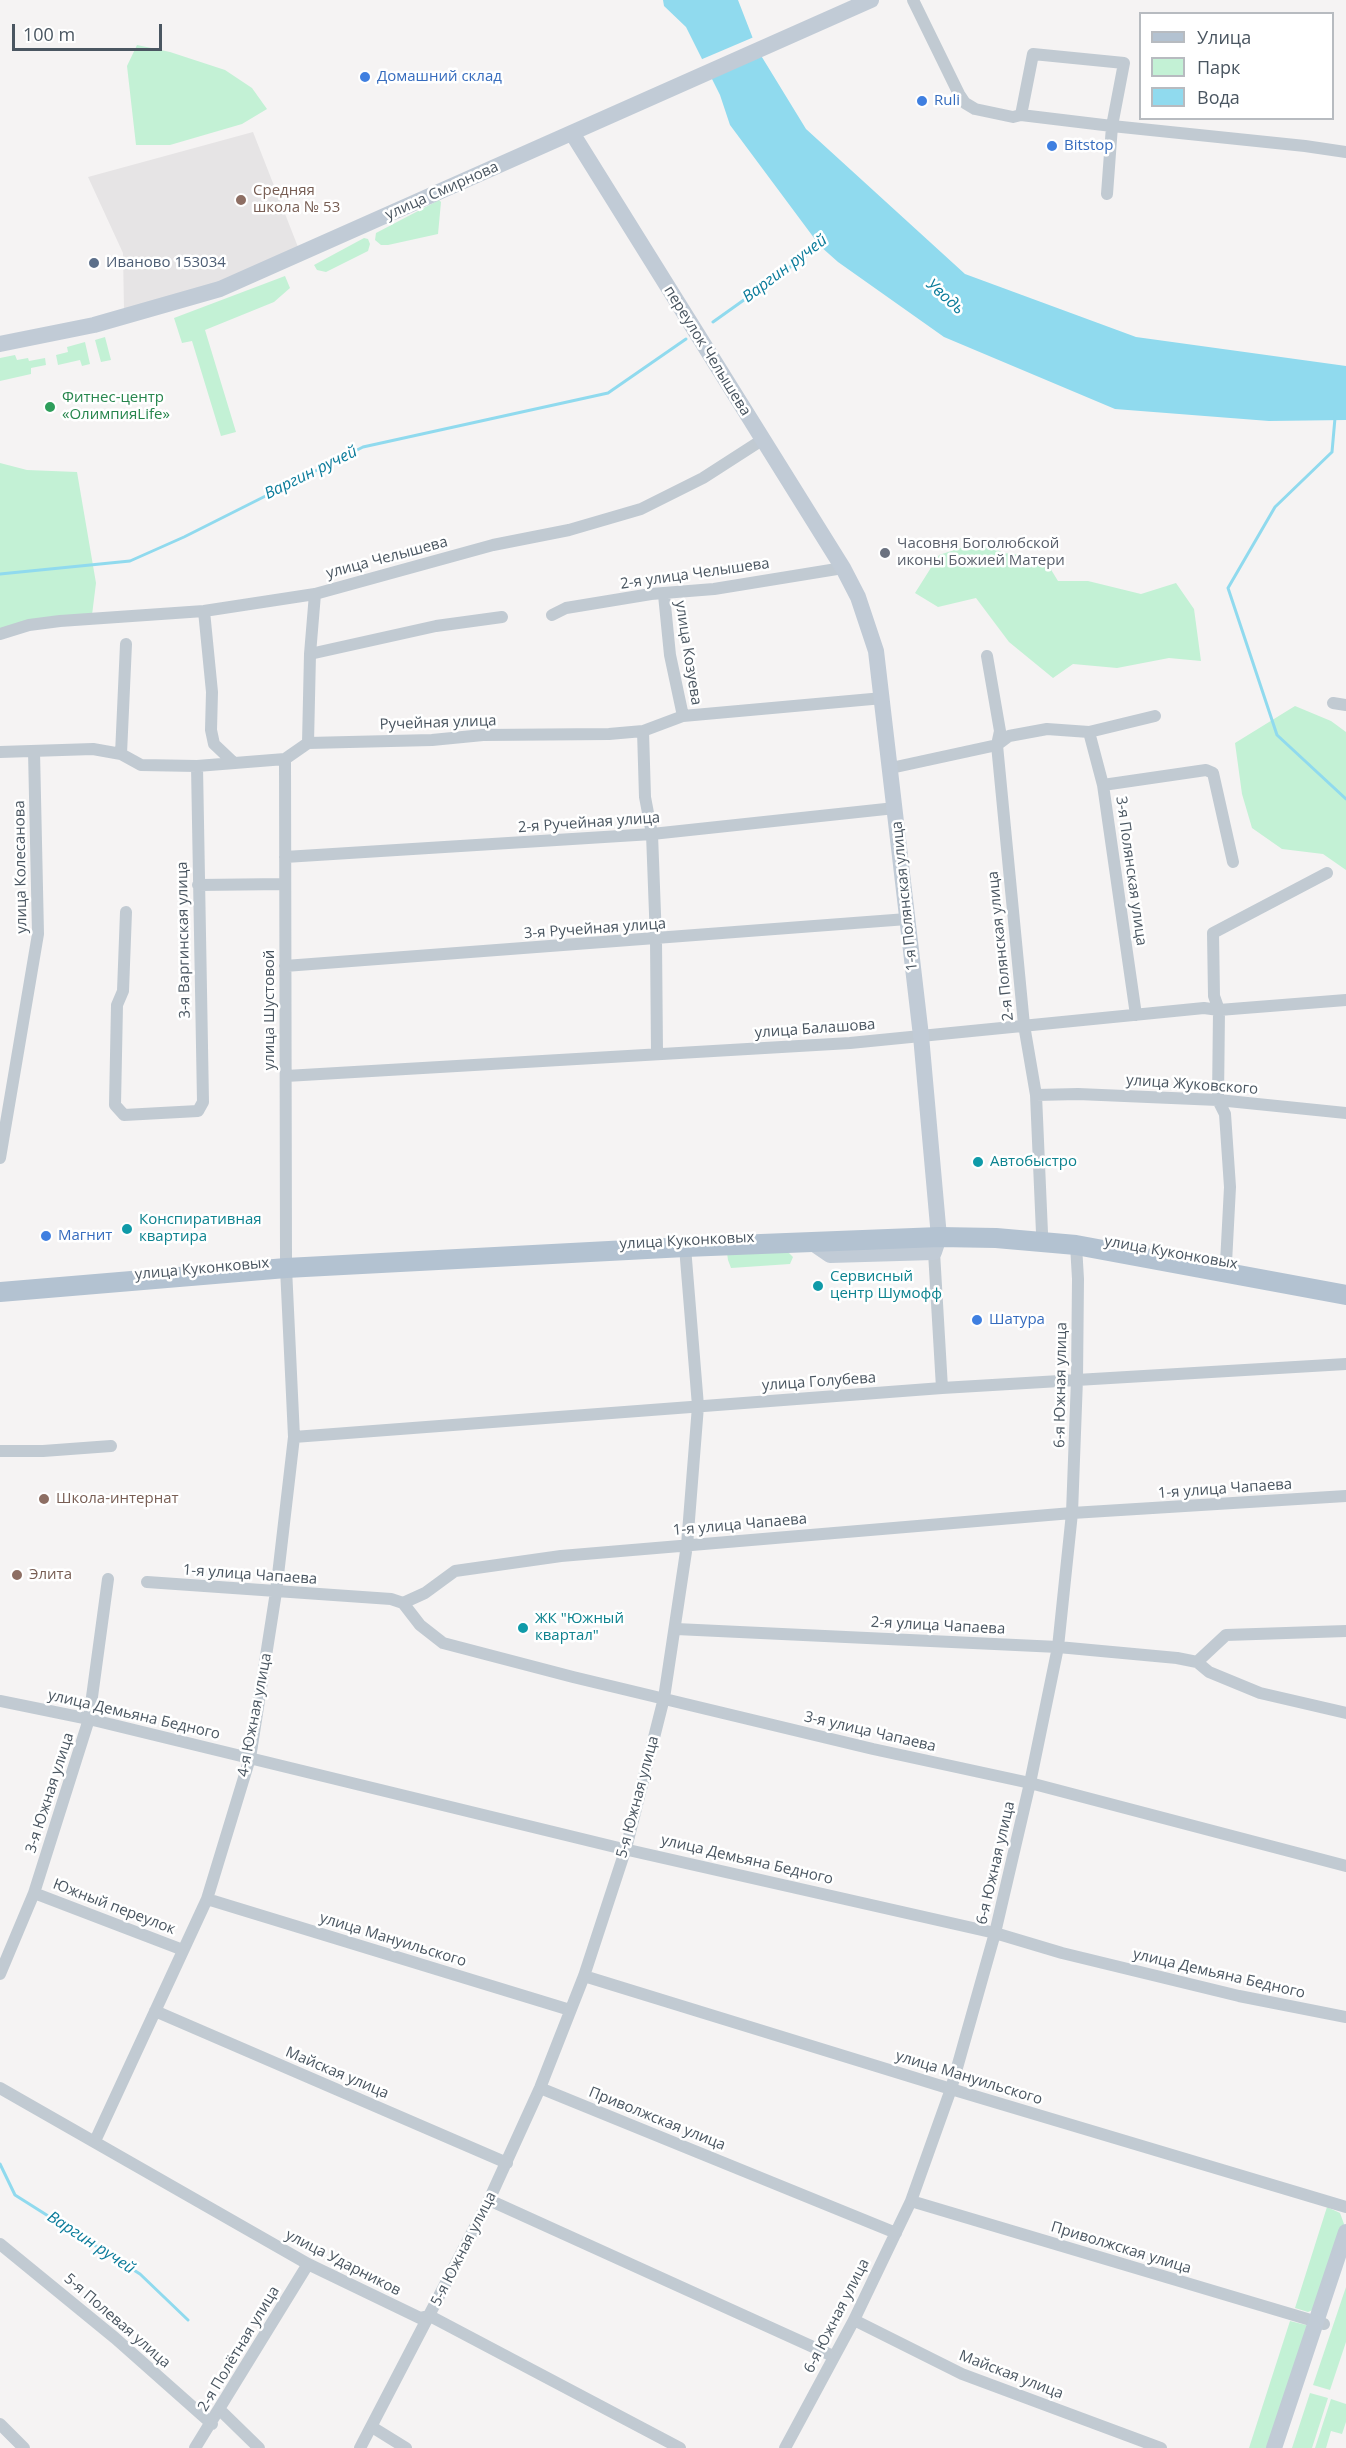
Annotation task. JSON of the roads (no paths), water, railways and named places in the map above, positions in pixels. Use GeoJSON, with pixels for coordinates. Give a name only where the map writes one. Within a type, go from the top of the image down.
{"type":"FeatureCollection","features":[{"type":"Feature","properties":{"kind":"main road","name":"улица Куконковых"},"geometry":{"type":"LineString","coordinates":[[0,1293],[111,1277],[286,1265],[686,1244],[937,1240],[1042,1233],[1092,1239],[1346,1286]]}},
{"type":"Feature","properties":{"kind":"main road","name":"улица Куконковых"},"geometry":{"type":"LineString","coordinates":[[686,1244],[996,1238],[1076,1245],[1346,1295]]}},
{"type":"Feature","properties":{"kind":"street","name":"улица Смирнова"},"geometry":{"type":"LineString","coordinates":[[0,344],[94,325],[220,289],[871,0]]}},
{"type":"Feature","properties":{"kind":"street"},"geometry":{"type":"LineString","coordinates":[[913,0],[965,103],[975,109],[1013,117],[1021,115],[1346,152]]}},
{"type":"Feature","properties":{"kind":"street"},"geometry":{"type":"LineString","coordinates":[[1021,115],[1033,54],[1124,63],[1112,126],[1107,195]]}},
{"type":"Feature","properties":{"kind":"street","name":"переулок Челышева"},"geometry":{"type":"LineString","coordinates":[[572,133],[843,568]]}},
{"type":"Feature","properties":{"kind":"street","name":"улица Челышева"},"geometry":{"type":"LineString","coordinates":[[0,634],[60,621],[204,611],[315,594],[493,545],[569,530],[641,509],[703,478],[762,440]]}},
{"type":"Feature","properties":{"kind":"street","name":"2-я улица Челышева"},"geometry":{"type":"LineString","coordinates":[[552,615],[566,608],[651,594],[664,595],[843,568]]}},
{"type":"Feature","properties":{"kind":"street","name":"1-я Полянская улица"},"geometry":{"type":"LineString","coordinates":[[843,568],[867,621],[876,651],[883,698],[921,1036],[937,1240]]}},
{"type":"Feature","properties":{"kind":"street"},"geometry":{"type":"LineString","coordinates":[[0,752],[93,750],[121,754],[141,765],[197,766],[285,759],[308,743],[310,654],[315,594]]}},
{"type":"Feature","properties":{"kind":"street","name":"улица Козуева"},"geometry":{"type":"LineString","coordinates":[[664,595],[670,656],[683,716]]}},
{"type":"Feature","properties":{"kind":"street"},"geometry":{"type":"LineString","coordinates":[[204,611],[212,693],[211,730],[214,744],[233,762]]}},
{"type":"Feature","properties":{"kind":"street"},"geometry":{"type":"LineString","coordinates":[[310,654],[436,626],[502,617]]}},
{"type":"Feature","properties":{"kind":"street"},"geometry":{"type":"LineString","coordinates":[[121,754],[126,645]]}},
{"type":"Feature","properties":{"kind":"street","name":"2-я Полянская улица"},"geometry":{"type":"LineString","coordinates":[[987,656],[1000,731],[997,745],[1024,1025],[1036,1095],[1042,1233]]}},
{"type":"Feature","properties":{"kind":"street","name":"Ручейная улица"},"geometry":{"type":"LineString","coordinates":[[308,743],[432,740],[483,735],[609,734],[643,730],[683,716],[883,698]]}},
{"type":"Feature","properties":{"kind":"street"},"geometry":{"type":"LineString","coordinates":[[891,768],[997,745],[1009,736],[1047,729],[1089,732],[1155,716]]}},
{"type":"Feature","properties":{"kind":"street"},"geometry":{"type":"LineString","coordinates":[[643,730],[645,797],[652,834],[657,1053]]}},
{"type":"Feature","properties":{"kind":"street","name":"3-я Полянская улица"},"geometry":{"type":"LineString","coordinates":[[1089,732],[1104,785],[1136,1015]]}},
{"type":"Feature","properties":{"kind":"street","name":"улица Колесанова"},"geometry":{"type":"LineString","coordinates":[[0,1158],[38,934],[34,752]]}},
{"type":"Feature","properties":{"kind":"street","name":"улица Шустовой"},"geometry":{"type":"LineString","coordinates":[[285,759],[286,1265]]}},
{"type":"Feature","properties":{"kind":"street","name":"3-я Варгинская улица"},"geometry":{"type":"LineString","coordinates":[[126,912],[123,991],[117,1005],[115,1106],[124,1115],[198,1111],[204,1102],[197,766]]}},
{"type":"Feature","properties":{"kind":"street"},"geometry":{"type":"LineString","coordinates":[[1104,785],[1206,770],[1213,773],[1233,862]]}},
{"type":"Feature","properties":{"kind":"street","name":"2-я Ручейная улица"},"geometry":{"type":"LineString","coordinates":[[285,857],[652,834],[895,808]]}},
{"type":"Feature","properties":{"kind":"street"},"geometry":{"type":"LineString","coordinates":[[1226,1263],[1230,1187],[1225,1114],[1218,1100],[1219,1010],[1214,996],[1214,933],[1327,873]]}},
{"type":"Feature","properties":{"kind":"street"},"geometry":{"type":"LineString","coordinates":[[198,885],[285,884]]}},
{"type":"Feature","properties":{"kind":"street","name":"3-я Ручейная улица"},"geometry":{"type":"LineString","coordinates":[[285,966],[656,940],[908,919]]}},
{"type":"Feature","properties":{"kind":"street","name":"улица Балашова"},"geometry":{"type":"LineString","coordinates":[[286,1076],[850,1043],[1204,1008],[1219,1010],[1346,1000]]}},
{"type":"Feature","properties":{"kind":"street","name":"улица Жуковского"},"geometry":{"type":"LineString","coordinates":[[1036,1095],[1078,1094],[1218,1100],[1346,1113]]}},
{"type":"Feature","properties":{"kind":"street"},"geometry":{"type":"LineString","coordinates":[[937,1240],[942,1388]]}},
{"type":"Feature","properties":{"kind":"street","name":"5-я Южная улица"},"geometry":{"type":"LineString","coordinates":[[360,2448],[507,2163],[540,2088],[584,1976],[626,1848],[664,1698],[687,1545],[698,1406],[686,1244]]}},
{"type":"Feature","properties":{"kind":"street","name":"6-я Южная улица"},"geometry":{"type":"LineString","coordinates":[[785,2448],[854,2320],[911,2201],[951,2089],[995,1933],[1030,1783],[1058,1647],[1072,1513],[1077,1379],[1076,1245]]}},
{"type":"Feature","properties":{"kind":"street","name":"4-я Южная улица"},"geometry":{"type":"LineString","coordinates":[[95,2140],[207,1899],[250,1758],[276,1593],[294,1437],[286,1265]]}},
{"type":"Feature","properties":{"kind":"street","name":"улица Голубева"},"geometry":{"type":"LineString","coordinates":[[294,1437],[942,1388],[1346,1364]]}},
{"type":"Feature","properties":{"kind":"street"},"geometry":{"type":"LineString","coordinates":[[0,1451],[43,1451],[111,1446]]}},
{"type":"Feature","properties":{"kind":"street","name":"1-я улица Чапаева"},"geometry":{"type":"LineString","coordinates":[[147,1582],[276,1593],[392,1599],[404,1602],[425,1593],[455,1571],[561,1556],[1072,1513],[1346,1496]]}},
{"type":"Feature","properties":{"kind":"street","name":"3-я Южная улица"},"geometry":{"type":"LineString","coordinates":[[0,1974],[34,1893],[89,1719],[108,1579]]}},
{"type":"Feature","properties":{"kind":"street","name":"3-я улица Чапаева"},"geometry":{"type":"LineString","coordinates":[[404,1602],[420,1625],[443,1643],[573,1677],[873,1749],[1030,1783],[1346,1866]]}},
{"type":"Feature","properties":{"kind":"street","name":"2-я улица Чапаева"},"geometry":{"type":"LineString","coordinates":[[676,1629],[1058,1647],[1177,1658],[1197,1662],[1209,1672],[1260,1694],[1346,1713]]}},
{"type":"Feature","properties":{"kind":"street"},"geometry":{"type":"LineString","coordinates":[[1197,1662],[1226,1635],[1346,1631]]}},
{"type":"Feature","properties":{"kind":"street","name":"улица Демьяна Бедного"},"geometry":{"type":"LineString","coordinates":[[0,1701],[89,1719],[626,1848],[995,1933],[1073,1956],[1239,1996],[1346,2017]]}},
{"type":"Feature","properties":{"kind":"street","name":"Южный переулок"},"geometry":{"type":"LineString","coordinates":[[34,1893],[183,1950]]}},
{"type":"Feature","properties":{"kind":"street","name":"улица Мануильского"},"geometry":{"type":"LineString","coordinates":[[207,1899],[570,2010]]}},
{"type":"Feature","properties":{"kind":"street","name":"улица Мануильского"},"geometry":{"type":"LineString","coordinates":[[584,1976],[1346,2207]]}},
{"type":"Feature","properties":{"kind":"street","name":"Майская улица"},"geometry":{"type":"LineString","coordinates":[[155,2011],[507,2163]]}},
{"type":"Feature","properties":{"kind":"street","name":"улица Ударников"},"geometry":{"type":"LineString","coordinates":[[0,2088],[95,2140],[308,2264],[420,2318],[429,2316],[680,2448]]}},
{"type":"Feature","properties":{"kind":"street","name":"Приволжская улица"},"geometry":{"type":"LineString","coordinates":[[540,2088],[896,2233]]}},
{"type":"Feature","properties":{"kind":"street"},"geometry":{"type":"LineString","coordinates":[[489,2200],[833,2356]]}},
{"type":"Feature","properties":{"kind":"street","name":"Приволжская улица"},"geometry":{"type":"LineString","coordinates":[[911,2201],[1320,2323]]}},
{"type":"Feature","properties":{"kind":"street"},"geometry":{"type":"LineString","coordinates":[[1282,2448],[1346,2232]]}},
{"type":"Feature","properties":{"kind":"street","name":"5-я Полевая улица"},"geometry":{"type":"LineString","coordinates":[[0,2244],[115,2338],[212,2424]]}},
{"type":"Feature","properties":{"kind":"street"},"geometry":{"type":"LineString","coordinates":[[1274,2448],[1346,2257]]}},
{"type":"Feature","properties":{"kind":"street","name":"2-я Полётная улица"},"geometry":{"type":"LineString","coordinates":[[195,2448],[212,2424],[308,2264]]}},
{"type":"Feature","properties":{"kind":"street","name":"Майская улица"},"geometry":{"type":"LineString","coordinates":[[854,2320],[962,2374],[1161,2448]]}},
{"type":"Feature","properties":{"kind":"street"},"geometry":{"type":"LineString","coordinates":[[220,2410],[259,2448]]}},
{"type":"Feature","properties":{"kind":"street"},"geometry":{"type":"LineString","coordinates":[[0,2424],[24,2448]]}},
{"type":"Feature","properties":{"kind":"street"},"geometry":{"type":"LineString","coordinates":[[372,2427],[406,2448]]}},
{"type":"Feature","properties":{"kind":"water","name":"Уводь"},"geometry":{"type":"Polygon","coordinates":[[[663,0],[738,0],[757,49],[806,129],[965,274],[1136,337],[1346,366],[1346,420],[1269,421],[1115,409],[944,337],[838,262],[820,246],[730,125],[720,95],[686,27],[664,6],[663,0]]]}},
{"type":"Feature","properties":{"kind":"waterway","name":"Варгин ручей"},"geometry":{"type":"LineString","coordinates":[[713,322],[821,245]]}},
{"type":"Feature","properties":{"kind":"waterway","name":"Варгин ручей"},"geometry":{"type":"LineString","coordinates":[[0,574],[130,561],[184,537],[363,447],[608,393],[686,339]]}},
{"type":"Feature","properties":{"kind":"waterway"},"geometry":{"type":"LineString","coordinates":[[1335,418],[1332,452],[1275,507],[1228,588],[1277,735],[1346,799]]}},
{"type":"Feature","properties":{"kind":"waterway","name":"Варгин ручей"},"geometry":{"type":"LineString","coordinates":[[0,2164],[15,2195],[140,2274],[188,2320]]}},
{"type":"Feature","properties":{"kind":"place","name":"Домашний склад"},"geometry":{"type":"Point","coordinates":[365,77]}},
{"type":"Feature","properties":{"kind":"place","name":"Ruli"},"geometry":{"type":"Point","coordinates":[922,101]}},
{"type":"Feature","properties":{"kind":"place","name":"Bitstop"},"geometry":{"type":"Point","coordinates":[1052,146]}},
{"type":"Feature","properties":{"kind":"place","name":"Средняя школа № 53"},"geometry":{"type":"Point","coordinates":[241,200]}},
{"type":"Feature","properties":{"kind":"place","name":"Иваново 153034"},"geometry":{"type":"Point","coordinates":[94,263]}},
{"type":"Feature","properties":{"kind":"place","name":"Фитнес-центр «ОлимпияLife»"},"geometry":{"type":"Point","coordinates":[50,407]}},
{"type":"Feature","properties":{"kind":"place","name":"Часовня Боголюбской иконы Божией Матери"},"geometry":{"type":"Point","coordinates":[885,553]}},
{"type":"Feature","properties":{"kind":"place","name":"Автобыстро"},"geometry":{"type":"Point","coordinates":[978,1162]}},
{"type":"Feature","properties":{"kind":"place","name":"Конспиративная квартира"},"geometry":{"type":"Point","coordinates":[127,1229]}},
{"type":"Feature","properties":{"kind":"place","name":"Магнит"},"geometry":{"type":"Point","coordinates":[46,1236]}},
{"type":"Feature","properties":{"kind":"place","name":"Сервисный центр Шумофф"},"geometry":{"type":"Point","coordinates":[818,1286]}},
{"type":"Feature","properties":{"kind":"place","name":"Шатура"},"geometry":{"type":"Point","coordinates":[977,1320]}},
{"type":"Feature","properties":{"kind":"place","name":"Школа-интернат"},"geometry":{"type":"Point","coordinates":[44,1499]}},
{"type":"Feature","properties":{"kind":"place","name":"Элита"},"geometry":{"type":"Point","coordinates":[17,1575]}},
{"type":"Feature","properties":{"kind":"place","name":"ЖК \"Южный квартал\""},"geometry":{"type":"Point","coordinates":[523,1628]}}]}
